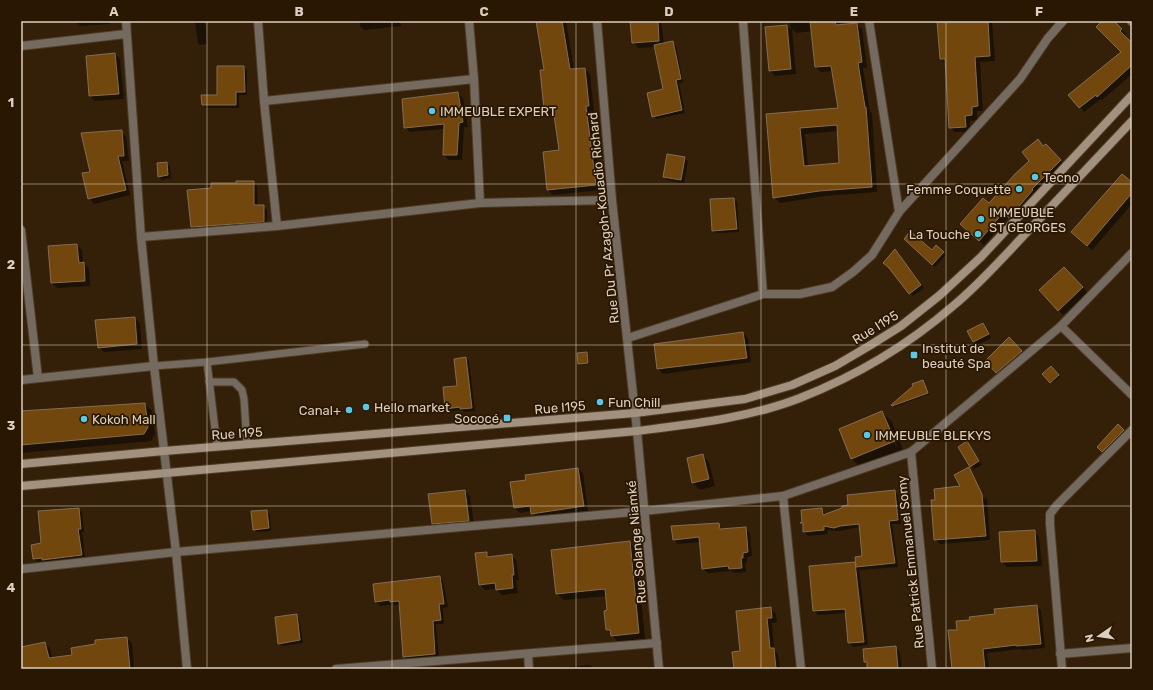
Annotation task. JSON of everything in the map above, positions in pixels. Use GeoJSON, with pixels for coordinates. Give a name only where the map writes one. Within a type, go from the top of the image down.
{"type":"FeatureCollection","features":[{"type":"Feature","properties":{"kind":"main road","name":"Rue I195"},"geometry":{"type":"LineString","coordinates":[[21,464],[164,450],[635,413],[745,399],[792,385],[835,366],[902,326],[940,295],[981,256],[1132,95]]}},
{"type":"Feature","properties":{"kind":"main road"},"geometry":{"type":"LineString","coordinates":[[21,486],[637,431],[757,411],[799,398],[845,379],[913,337],[954,306],[995,266],[1132,121]]}},
{"type":"Feature","properties":{"kind":"street"},"geometry":{"type":"LineString","coordinates":[[126,21],[141,237],[154,366],[176,552],[187,669]]}},
{"type":"Feature","properties":{"kind":"street"},"geometry":{"type":"LineString","coordinates":[[258,21],[264,101],[277,226]]}},
{"type":"Feature","properties":{"kind":"street"},"geometry":{"type":"LineString","coordinates":[[469,21],[474,79],[480,203]]}},
{"type":"Feature","properties":{"kind":"street","name":"Rue Du Pr Azagoh-Kouadio Richard"},"geometry":{"type":"LineString","coordinates":[[597,21],[612,200],[635,413]]}},
{"type":"Feature","properties":{"kind":"street"},"geometry":{"type":"LineString","coordinates":[[743,21],[762,294]]}},
{"type":"Feature","properties":{"kind":"street"},"geometry":{"type":"LineString","coordinates":[[868,21],[899,212]]}},
{"type":"Feature","properties":{"kind":"street"},"geometry":{"type":"LineString","coordinates":[[628,338],[762,294],[800,294],[832,286],[853,272],[872,255],[899,212],[1020,79],[1048,38],[1063,21]]}},
{"type":"Feature","properties":{"kind":"street"},"geometry":{"type":"LineString","coordinates":[[21,46],[126,34]]}},
{"type":"Feature","properties":{"kind":"street"},"geometry":{"type":"LineString","coordinates":[[264,101],[474,79]]}},
{"type":"Feature","properties":{"kind":"street"},"geometry":{"type":"LineString","coordinates":[[141,237],[277,226],[480,203],[612,200]]}},
{"type":"Feature","properties":{"kind":"street"},"geometry":{"type":"LineString","coordinates":[[21,230],[38,378]]}},
{"type":"Feature","properties":{"kind":"street"},"geometry":{"type":"LineString","coordinates":[[21,569],[176,552],[644,511],[783,496],[911,452],[1060,326],[1132,253]]}},
{"type":"Feature","properties":{"kind":"street"},"geometry":{"type":"LineString","coordinates":[[1060,326],[1132,394]]}},
{"type":"Feature","properties":{"kind":"street"},"geometry":{"type":"LineString","coordinates":[[21,380],[154,366]]}},
{"type":"Feature","properties":{"kind":"street","name":"Rue Solange Niamké"},"geometry":{"type":"LineString","coordinates":[[635,413],[659,669]]}},
{"type":"Feature","properties":{"kind":"street"},"geometry":{"type":"LineString","coordinates":[[1062,669],[1050,514],[1132,430]]}},
{"type":"Feature","properties":{"kind":"street","name":"Rue Patrick Emmanuel Somy"},"geometry":{"type":"LineString","coordinates":[[911,452],[932,669]]}},
{"type":"Feature","properties":{"kind":"street"},"geometry":{"type":"LineString","coordinates":[[783,496],[801,669]]}},
{"type":"Feature","properties":{"kind":"street"},"geometry":{"type":"LineString","coordinates":[[336,669],[657,643]]}},
{"type":"Feature","properties":{"kind":"street"},"geometry":{"type":"LineString","coordinates":[[1060,654],[1132,648]]}},
{"type":"Feature","properties":{"kind":"street"},"geometry":{"type":"LineString","coordinates":[[528,654],[529,669]]}},
{"type":"Feature","properties":{"kind":"lane"},"geometry":{"type":"LineString","coordinates":[[154,366],[207,362],[365,344]]}},
{"type":"Feature","properties":{"kind":"lane"},"geometry":{"type":"LineString","coordinates":[[207,362],[217,446]]}},
{"type":"Feature","properties":{"kind":"lane"},"geometry":{"type":"LineString","coordinates":[[209,382],[234,382],[242,390],[244,398],[247,444]]}},
{"type":"Feature","properties":{"kind":"building"},"geometry":{"type":"Polygon","coordinates":[[[536,21],[562,21],[570,69],[585,68],[589,106],[586,106],[596,185],[547,190],[543,152],[559,150],[553,108],[544,109],[540,70],[544,70],[536,21]]]}},
{"type":"Feature","properties":{"kind":"building"},"geometry":{"type":"Polygon","coordinates":[[[630,21],[658,21],[659,41],[632,43],[630,21]]]}},
{"type":"Feature","properties":{"kind":"building"},"geometry":{"type":"Polygon","coordinates":[[[810,21],[835,21],[836,25],[857,23],[862,62],[858,63],[866,107],[872,187],[819,191],[773,198],[766,114],[838,108],[831,66],[815,67],[810,21]],[[837,125],[800,128],[804,166],[839,163],[837,125]]]}},
{"type":"Feature","properties":{"kind":"building"},"geometry":{"type":"Polygon","coordinates":[[[937,21],[988,21],[990,56],[975,57],[978,106],[972,107],[972,115],[965,116],[966,127],[949,128],[945,59],[940,59],[937,21]]]}},
{"type":"Feature","properties":{"kind":"building"},"geometry":{"type":"Polygon","coordinates":[[[1102,21],[1114,21],[1122,29],[1120,31],[1132,43],[1132,65],[1097,97],[1096,95],[1079,108],[1068,95],[1121,52],[1096,27],[1102,21]]]}},
{"type":"Feature","properties":{"kind":"building"},"geometry":{"type":"Polygon","coordinates":[[[787,25],[791,69],[769,71],[765,27],[787,25]]]}},
{"type":"Feature","properties":{"kind":"building"},"geometry":{"type":"Polygon","coordinates":[[[673,41],[681,79],[676,80],[682,110],[652,117],[647,93],[663,89],[654,45],[673,41]]]}},
{"type":"Feature","properties":{"kind":"building"},"geometry":{"type":"Polygon","coordinates":[[[115,53],[119,94],[89,96],[86,56],[115,53]]]}},
{"type":"Feature","properties":{"kind":"building"},"geometry":{"type":"Polygon","coordinates":[[[217,66],[244,66],[245,92],[236,92],[236,105],[202,105],[201,95],[217,95],[217,66]]]}},
{"type":"Feature","properties":{"kind":"building","name":"IMMEUBLE EXPERT"},"geometry":{"type":"Polygon","coordinates":[[[458,92],[463,122],[459,123],[457,155],[443,155],[444,124],[404,128],[402,99],[458,92]]]}},
{"type":"Feature","properties":{"kind":"building"},"geometry":{"type":"Polygon","coordinates":[[[122,130],[124,156],[118,156],[126,190],[88,199],[82,173],[90,172],[81,133],[122,130]]]}},
{"type":"Feature","properties":{"kind":"building"},"geometry":{"type":"Polygon","coordinates":[[[1038,139],[1043,146],[1046,144],[1061,160],[1032,189],[1033,190],[1009,218],[1003,213],[979,241],[960,224],[983,198],[989,203],[1029,161],[1022,152],[1038,139]]]}},
{"type":"Feature","properties":{"kind":"building"},"geometry":{"type":"Polygon","coordinates":[[[667,154],[685,157],[681,180],[663,177],[667,154]]]}},
{"type":"Feature","properties":{"kind":"building"},"geometry":{"type":"Polygon","coordinates":[[[167,162],[168,175],[158,177],[157,163],[167,162]]]}},
{"type":"Feature","properties":{"kind":"building"},"geometry":{"type":"Polygon","coordinates":[[[1122,174],[1132,182],[1132,193],[1087,246],[1071,232],[1122,174]]]}},
{"type":"Feature","properties":{"kind":"building"},"geometry":{"type":"Polygon","coordinates":[[[236,181],[254,181],[254,205],[264,205],[264,222],[191,227],[187,190],[211,188],[211,183],[236,183],[236,181]]]}},
{"type":"Feature","properties":{"kind":"building"},"geometry":{"type":"Polygon","coordinates":[[[734,198],[737,229],[712,231],[710,199],[734,198]]]}},
{"type":"Feature","properties":{"kind":"building"},"geometry":{"type":"Polygon","coordinates":[[[910,231],[932,250],[936,245],[944,252],[932,265],[904,239],[910,231]]]}},
{"type":"Feature","properties":{"kind":"building"},"geometry":{"type":"Polygon","coordinates":[[[77,244],[79,263],[84,262],[85,281],[51,283],[48,246],[77,244]]]}},
{"type":"Feature","properties":{"kind":"building"},"geometry":{"type":"Polygon","coordinates":[[[895,249],[921,285],[909,294],[889,268],[883,263],[895,249]]]}},
{"type":"Feature","properties":{"kind":"building"},"geometry":{"type":"Polygon","coordinates":[[[1064,267],[1083,287],[1058,311],[1039,290],[1064,267]]]}},
{"type":"Feature","properties":{"kind":"building"},"geometry":{"type":"Polygon","coordinates":[[[135,317],[137,344],[98,348],[95,320],[135,317]]]}},
{"type":"Feature","properties":{"kind":"building"},"geometry":{"type":"Polygon","coordinates":[[[983,323],[989,334],[973,342],[967,331],[983,323]]]}},
{"type":"Feature","properties":{"kind":"building"},"geometry":{"type":"Polygon","coordinates":[[[743,332],[747,358],[657,369],[654,344],[743,332]]]}},
{"type":"Feature","properties":{"kind":"building"},"geometry":{"type":"Polygon","coordinates":[[[1009,337],[1022,351],[996,373],[985,361],[1009,337]]]}},
{"type":"Feature","properties":{"kind":"building"},"geometry":{"type":"Polygon","coordinates":[[[587,352],[588,363],[578,364],[577,353],[587,352]]]}},
{"type":"Feature","properties":{"kind":"building"},"geometry":{"type":"Polygon","coordinates":[[[466,357],[472,408],[460,409],[460,407],[445,409],[443,387],[457,386],[454,359],[466,357]]]}},
{"type":"Feature","properties":{"kind":"building"},"geometry":{"type":"Polygon","coordinates":[[[1051,366],[1059,375],[1050,383],[1042,374],[1051,366]]]}},
{"type":"Feature","properties":{"kind":"building"},"geometry":{"type":"Polygon","coordinates":[[[923,380],[928,393],[892,406],[891,405],[913,386],[912,384],[923,380]]]}},
{"type":"Feature","properties":{"kind":"building","name":"Kokoh Mall"},"geometry":{"type":"Polygon","coordinates":[[[145,403],[148,427],[144,434],[21,445],[21,411],[145,403]]]}},
{"type":"Feature","properties":{"kind":"building","name":"IMMEUBLE BLEKYS"},"geometry":{"type":"Polygon","coordinates":[[[882,411],[895,441],[851,459],[839,429],[882,411]]]}},
{"type":"Feature","properties":{"kind":"building"},"geometry":{"type":"Polygon","coordinates":[[[1118,424],[1124,430],[1102,452],[1097,447],[1118,424]]]}},
{"type":"Feature","properties":{"kind":"building"},"geometry":{"type":"Polygon","coordinates":[[[967,441],[979,461],[970,467],[958,447],[967,441]]]}},
{"type":"Feature","properties":{"kind":"building"},"geometry":{"type":"Polygon","coordinates":[[[703,454],[709,479],[692,483],[687,458],[703,454]]]}},
{"type":"Feature","properties":{"kind":"building"},"geometry":{"type":"Polygon","coordinates":[[[969,467],[982,494],[986,536],[934,540],[931,500],[935,500],[934,489],[960,486],[954,475],[969,467]]]}},
{"type":"Feature","properties":{"kind":"building"},"geometry":{"type":"Polygon","coordinates":[[[578,468],[584,506],[531,514],[530,506],[514,508],[510,482],[526,480],[525,475],[578,468]]]}},
{"type":"Feature","properties":{"kind":"building"},"geometry":{"type":"Polygon","coordinates":[[[465,490],[469,521],[432,524],[428,494],[465,490]]]}},
{"type":"Feature","properties":{"kind":"building"},"geometry":{"type":"Polygon","coordinates":[[[895,490],[898,520],[889,521],[895,563],[856,567],[855,557],[862,556],[859,524],[834,528],[824,526],[824,530],[803,532],[803,523],[800,523],[802,522],[801,510],[822,508],[823,515],[842,508],[842,506],[848,505],[847,495],[895,490]]]}},
{"type":"Feature","properties":{"kind":"building"},"geometry":{"type":"Polygon","coordinates":[[[79,508],[81,529],[78,529],[82,555],[42,560],[42,558],[33,559],[31,545],[41,543],[38,511],[79,508]]]}},
{"type":"Feature","properties":{"kind":"building"},"geometry":{"type":"Polygon","coordinates":[[[267,510],[269,528],[253,530],[251,511],[267,510]]]}},
{"type":"Feature","properties":{"kind":"building"},"geometry":{"type":"Polygon","coordinates":[[[719,523],[720,529],[746,527],[748,552],[743,553],[743,558],[741,558],[742,568],[729,569],[728,566],[702,569],[699,537],[673,540],[671,526],[719,523]]]}},
{"type":"Feature","properties":{"kind":"building"},"geometry":{"type":"Polygon","coordinates":[[[1035,530],[1037,561],[1001,562],[999,532],[1035,530]]]}},
{"type":"Feature","properties":{"kind":"building"},"geometry":{"type":"Polygon","coordinates":[[[630,541],[639,633],[611,636],[610,630],[606,630],[604,611],[607,610],[605,589],[556,594],[551,550],[630,541]]]}},
{"type":"Feature","properties":{"kind":"building"},"geometry":{"type":"Polygon","coordinates":[[[487,552],[487,557],[512,554],[514,575],[512,575],[513,588],[496,590],[495,583],[479,585],[475,553],[487,552]]]}},
{"type":"Feature","properties":{"kind":"building"},"geometry":{"type":"Polygon","coordinates":[[[855,562],[864,642],[848,643],[845,609],[813,611],[809,566],[855,562]]]}},
{"type":"Feature","properties":{"kind":"building"},"geometry":{"type":"Polygon","coordinates":[[[440,576],[444,604],[439,604],[441,620],[433,621],[435,654],[403,657],[399,601],[390,602],[390,600],[375,602],[373,584],[440,576]]]}},
{"type":"Feature","properties":{"kind":"building"},"geometry":{"type":"Polygon","coordinates":[[[1037,605],[1041,644],[983,649],[985,669],[952,669],[948,630],[957,630],[956,621],[970,620],[969,617],[995,614],[994,609],[1037,605]]]}},
{"type":"Feature","properties":{"kind":"building"},"geometry":{"type":"Polygon","coordinates":[[[771,607],[772,618],[767,618],[770,648],[774,648],[776,669],[734,669],[732,652],[740,651],[736,611],[771,607]]]}},
{"type":"Feature","properties":{"kind":"building"},"geometry":{"type":"Polygon","coordinates":[[[297,614],[300,640],[278,644],[275,617],[297,614]]]}},
{"type":"Feature","properties":{"kind":"building"},"geometry":{"type":"Polygon","coordinates":[[[127,637],[130,669],[21,669],[21,647],[45,642],[49,658],[72,655],[71,648],[95,644],[95,640],[127,637]]]}},
{"type":"Feature","properties":{"kind":"building"},"geometry":{"type":"Polygon","coordinates":[[[896,646],[898,669],[867,669],[867,662],[864,662],[863,649],[896,646]]]}},
{"type":"Feature","properties":{"kind":"place","name":"IMMEUBLE EXPERT"},"geometry":{"type":"Point","coordinates":[432,111]}},
{"type":"Feature","properties":{"kind":"place","name":"Tecno"},"geometry":{"type":"Point","coordinates":[1035,177]}},
{"type":"Feature","properties":{"kind":"place","name":"Femme Coquette"},"geometry":{"type":"Point","coordinates":[1019,189]}},
{"type":"Feature","properties":{"kind":"place","name":"IMMEUBLE ST GEORGES"},"geometry":{"type":"Point","coordinates":[981,219]}},
{"type":"Feature","properties":{"kind":"place","name":"La Touche"},"geometry":{"type":"Point","coordinates":[978,234]}},
{"type":"Feature","properties":{"kind":"place","name":"Institut de beauté Spa"},"geometry":{"type":"Point","coordinates":[914,355]}},
{"type":"Feature","properties":{"kind":"place","name":"Fun Chill"},"geometry":{"type":"Point","coordinates":[600,402]}},
{"type":"Feature","properties":{"kind":"place","name":"Hello market"},"geometry":{"type":"Point","coordinates":[366,407]}},
{"type":"Feature","properties":{"kind":"place","name":"Canal+"},"geometry":{"type":"Point","coordinates":[349,410]}},
{"type":"Feature","properties":{"kind":"place","name":"Sococé"},"geometry":{"type":"Point","coordinates":[507,418]}},
{"type":"Feature","properties":{"kind":"place","name":"Kokoh Mall"},"geometry":{"type":"Point","coordinates":[84,419]}},
{"type":"Feature","properties":{"kind":"place","name":"IMMEUBLE BLEKYS"},"geometry":{"type":"Point","coordinates":[867,435]}}]}
